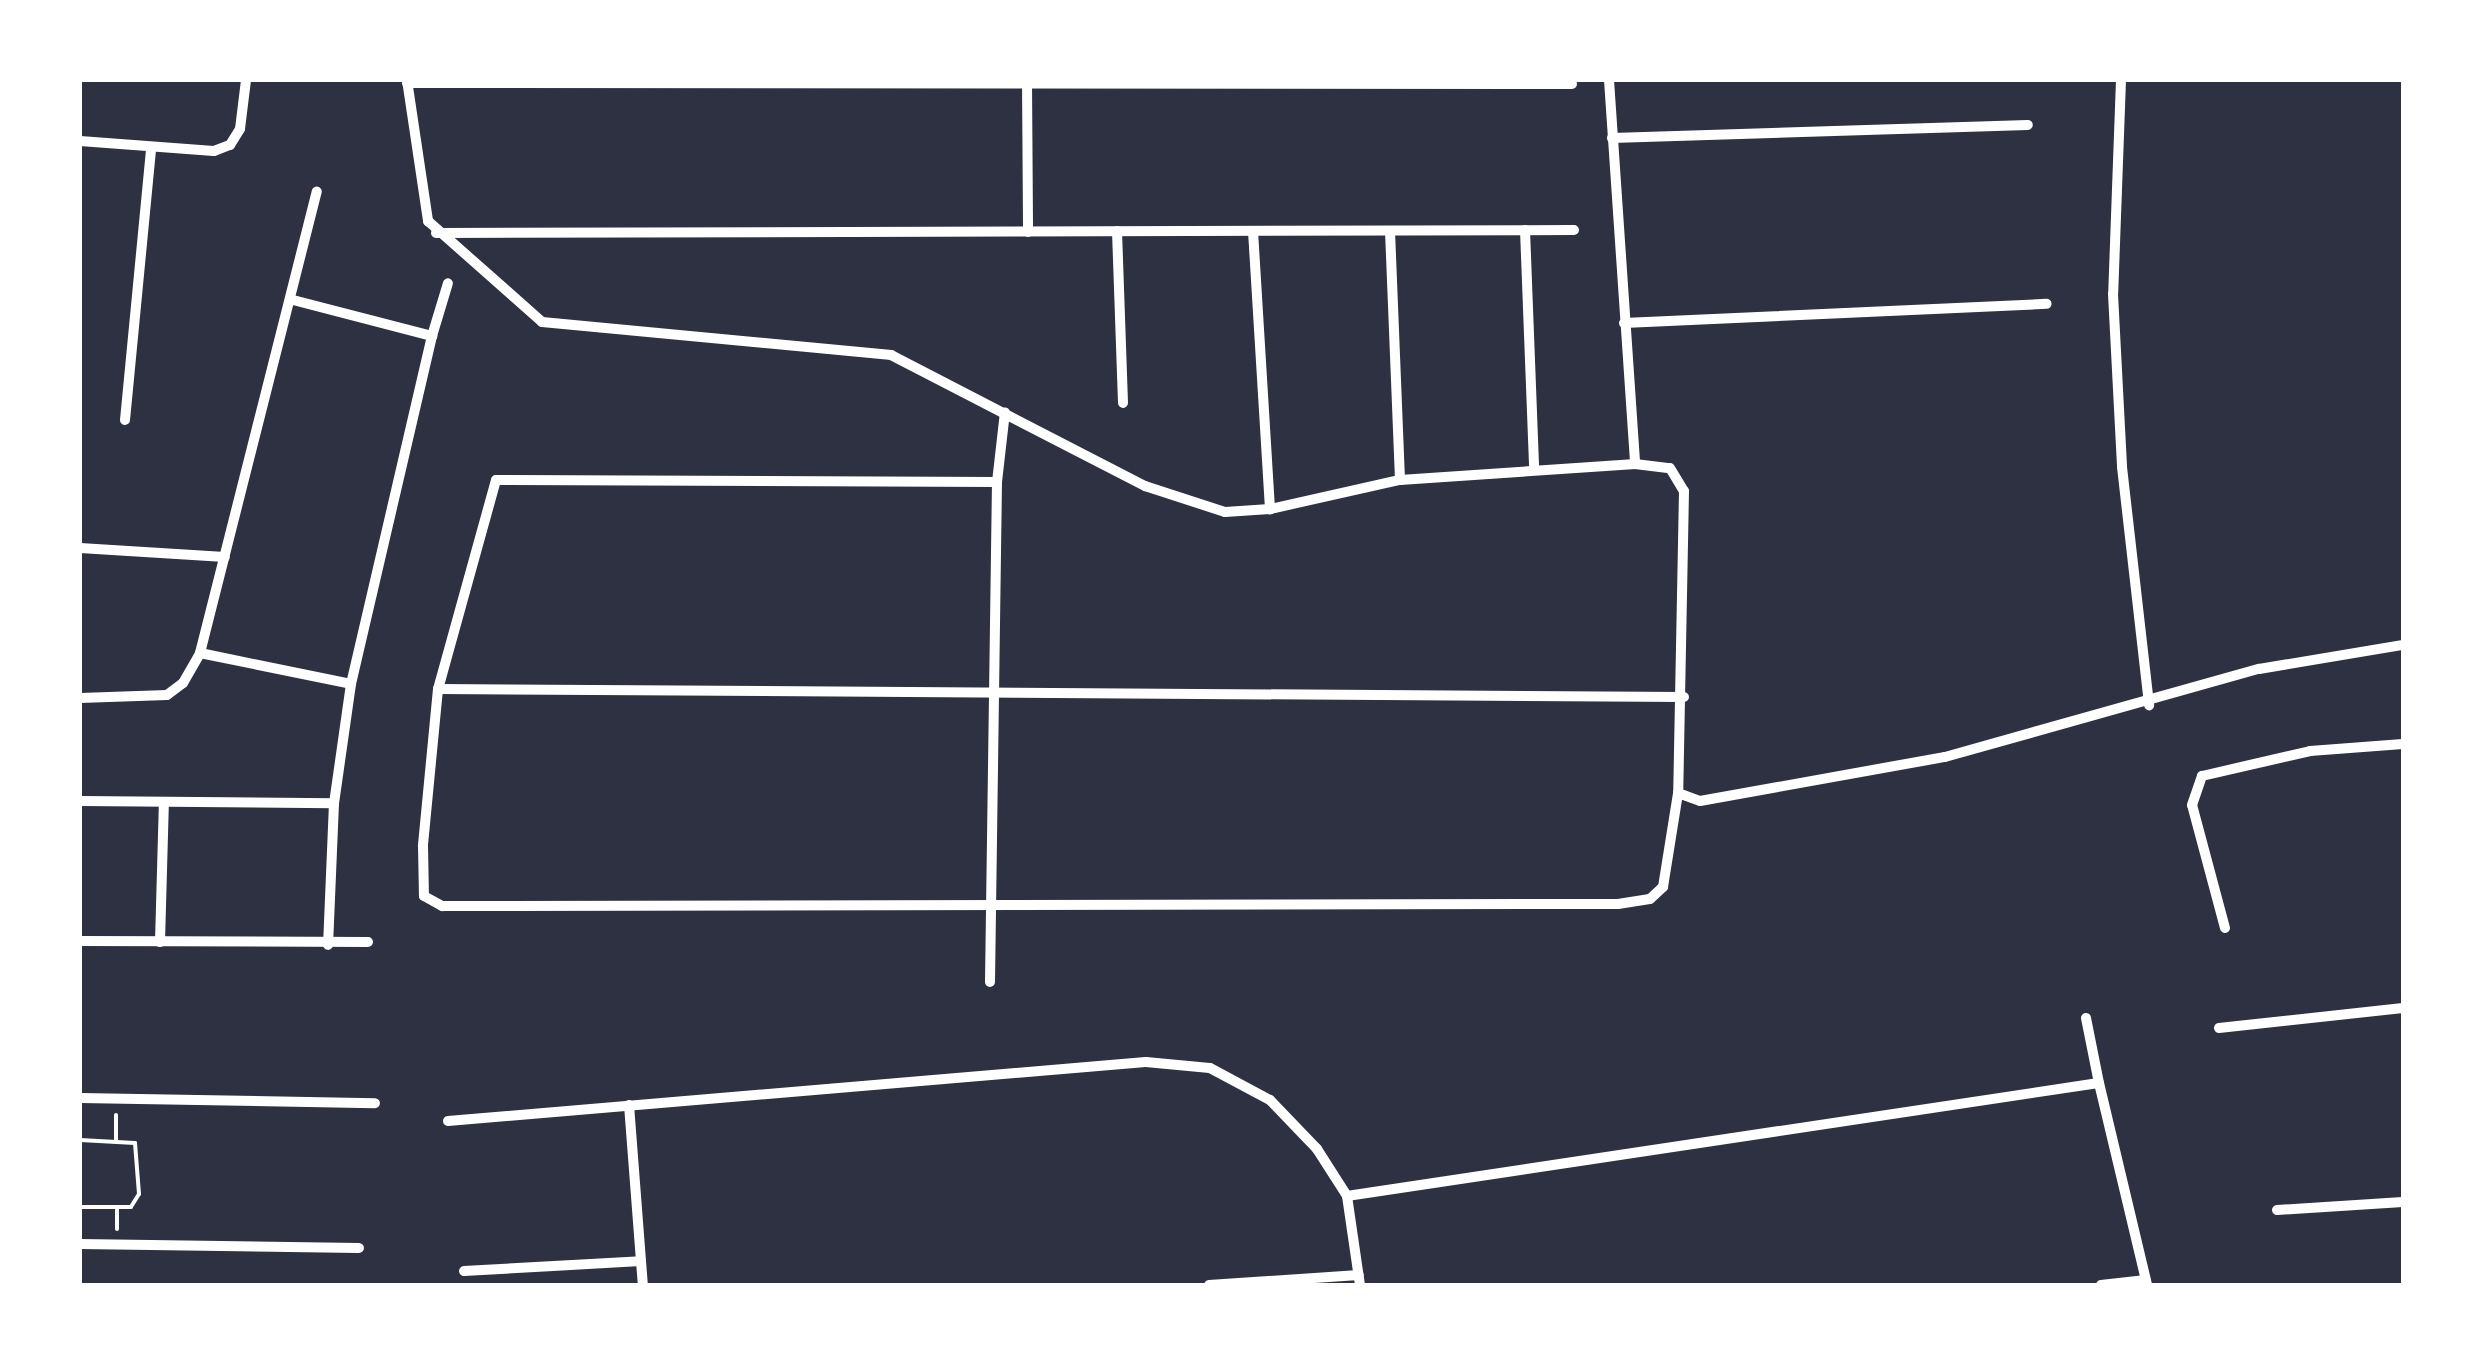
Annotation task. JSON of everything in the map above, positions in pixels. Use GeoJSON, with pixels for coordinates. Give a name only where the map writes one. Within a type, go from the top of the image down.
{"type":"FeatureCollection","features":[{"type":"Feature","properties":{"kind":"street"},"geometry":{"type":"LineString","coordinates":[[80,140],[151,150],[214,151],[230,144],[240,130],[246,80]]}},
{"type":"Feature","properties":{"kind":"street"},"geometry":{"type":"LineString","coordinates":[[1609,80],[1635,464]]}},
{"type":"Feature","properties":{"kind":"street"},"geometry":{"type":"LineString","coordinates":[[2121,80],[2114,294],[2122,467],[2149,705]]}},
{"type":"Feature","properties":{"kind":"street"},"geometry":{"type":"LineString","coordinates":[[997,482],[505,476],[491,486],[438,689],[423,846],[422,885],[432,903],[1464,908],[1637,902],[1663,887],[1678,793],[1684,697],[1684,491],[1670,468],[1635,464],[1400,480],[1270,509],[1197,508],[1006,412],[867,350],[542,322],[436,233],[420,198],[407,82],[1572,84]]}},
{"type":"Feature","properties":{"kind":"street"},"geometry":{"type":"LineString","coordinates":[[1027,82],[1028,232]]}},
{"type":"Feature","properties":{"kind":"street"},"geometry":{"type":"LineString","coordinates":[[1612,138],[2028,126]]}},
{"type":"Feature","properties":{"kind":"street"},"geometry":{"type":"LineString","coordinates":[[124,420],[151,150]]}},
{"type":"Feature","properties":{"kind":"street"},"geometry":{"type":"LineString","coordinates":[[80,698],[167,695],[183,684],[200,653],[294,300],[318,192]]}},
{"type":"Feature","properties":{"kind":"street"},"geometry":{"type":"LineString","coordinates":[[1390,230],[1400,480]]}},
{"type":"Feature","properties":{"kind":"street"},"geometry":{"type":"LineString","coordinates":[[1526,230],[1534,469]]}},
{"type":"Feature","properties":{"kind":"street"},"geometry":{"type":"LineString","coordinates":[[436,233],[1574,230]]}},
{"type":"Feature","properties":{"kind":"street"},"geometry":{"type":"LineString","coordinates":[[1117,231],[1124,403]]}},
{"type":"Feature","properties":{"kind":"street"},"geometry":{"type":"LineString","coordinates":[[1253,231],[1270,509]]}},
{"type":"Feature","properties":{"kind":"street"},"geometry":{"type":"LineString","coordinates":[[328,945],[334,803],[351,684],[432,336],[448,283]]}},
{"type":"Feature","properties":{"kind":"street"},"geometry":{"type":"LineString","coordinates":[[294,300],[432,336]]}},
{"type":"Feature","properties":{"kind":"street"},"geometry":{"type":"LineString","coordinates":[[1624,323],[2048,304]]}},
{"type":"Feature","properties":{"kind":"street"},"geometry":{"type":"LineString","coordinates":[[990,982],[997,482],[1006,412]]}},
{"type":"Feature","properties":{"kind":"street"},"geometry":{"type":"LineString","coordinates":[[80,548],[224,556]]}},
{"type":"Feature","properties":{"kind":"street"},"geometry":{"type":"LineString","coordinates":[[1678,793],[1700,801],[1809,786],[2149,705],[2259,669],[2403,645]]}},
{"type":"Feature","properties":{"kind":"street"},"geometry":{"type":"LineString","coordinates":[[200,653],[351,684]]}},
{"type":"Feature","properties":{"kind":"street"},"geometry":{"type":"LineString","coordinates":[[438,689],[1684,697]]}},
{"type":"Feature","properties":{"kind":"street"},"geometry":{"type":"LineString","coordinates":[[2226,928],[2192,805],[2202,776],[2310,751],[2403,744]]}},
{"type":"Feature","properties":{"kind":"street"},"geometry":{"type":"LineString","coordinates":[[80,801],[334,803]]}},
{"type":"Feature","properties":{"kind":"street"},"geometry":{"type":"LineString","coordinates":[[160,942],[164,803]]}},
{"type":"Feature","properties":{"kind":"street"},"geometry":{"type":"LineString","coordinates":[[80,940],[328,945],[368,942]]}},
{"type":"Feature","properties":{"kind":"street"},"geometry":{"type":"LineString","coordinates":[[2220,1028],[2403,1008]]}},
{"type":"Feature","properties":{"kind":"street"},"geometry":{"type":"LineString","coordinates":[[2086,1018],[2147,1282],[2101,1285]]}},
{"type":"Feature","properties":{"kind":"street"},"geometry":{"type":"LineString","coordinates":[[448,1121],[1146,1062],[1210,1068],[1270,1100],[1317,1149],[1347,1196],[1359,1280],[1209,1285]]}},
{"type":"Feature","properties":{"kind":"street"},"geometry":{"type":"LineString","coordinates":[[1347,1196],[2099,1083]]}},
{"type":"Feature","properties":{"kind":"street"},"geometry":{"type":"LineString","coordinates":[[80,1098],[375,1103]]}},
{"type":"Feature","properties":{"kind":"street"},"geometry":{"type":"LineString","coordinates":[[628,1106],[644,1285]]}},
{"type":"Feature","properties":{"kind":"street"},"geometry":{"type":"LineString","coordinates":[[2277,1210],[2403,1202]]}},
{"type":"Feature","properties":{"kind":"street"},"geometry":{"type":"LineString","coordinates":[[80,1244],[360,1248]]}},
{"type":"Feature","properties":{"kind":"street"},"geometry":{"type":"LineString","coordinates":[[464,1271],[641,1261]]}},
{"type":"Feature","properties":{"kind":"path"},"geometry":{"type":"LineString","coordinates":[[116,1099],[116,1140]]}},
{"type":"Feature","properties":{"kind":"path"},"geometry":{"type":"LineString","coordinates":[[80,1140],[116,1140],[138,1146],[139,1194],[131,1207],[80,1207]]}},
{"type":"Feature","properties":{"kind":"path"},"geometry":{"type":"LineString","coordinates":[[117,1207],[117,1244]]}}]}
